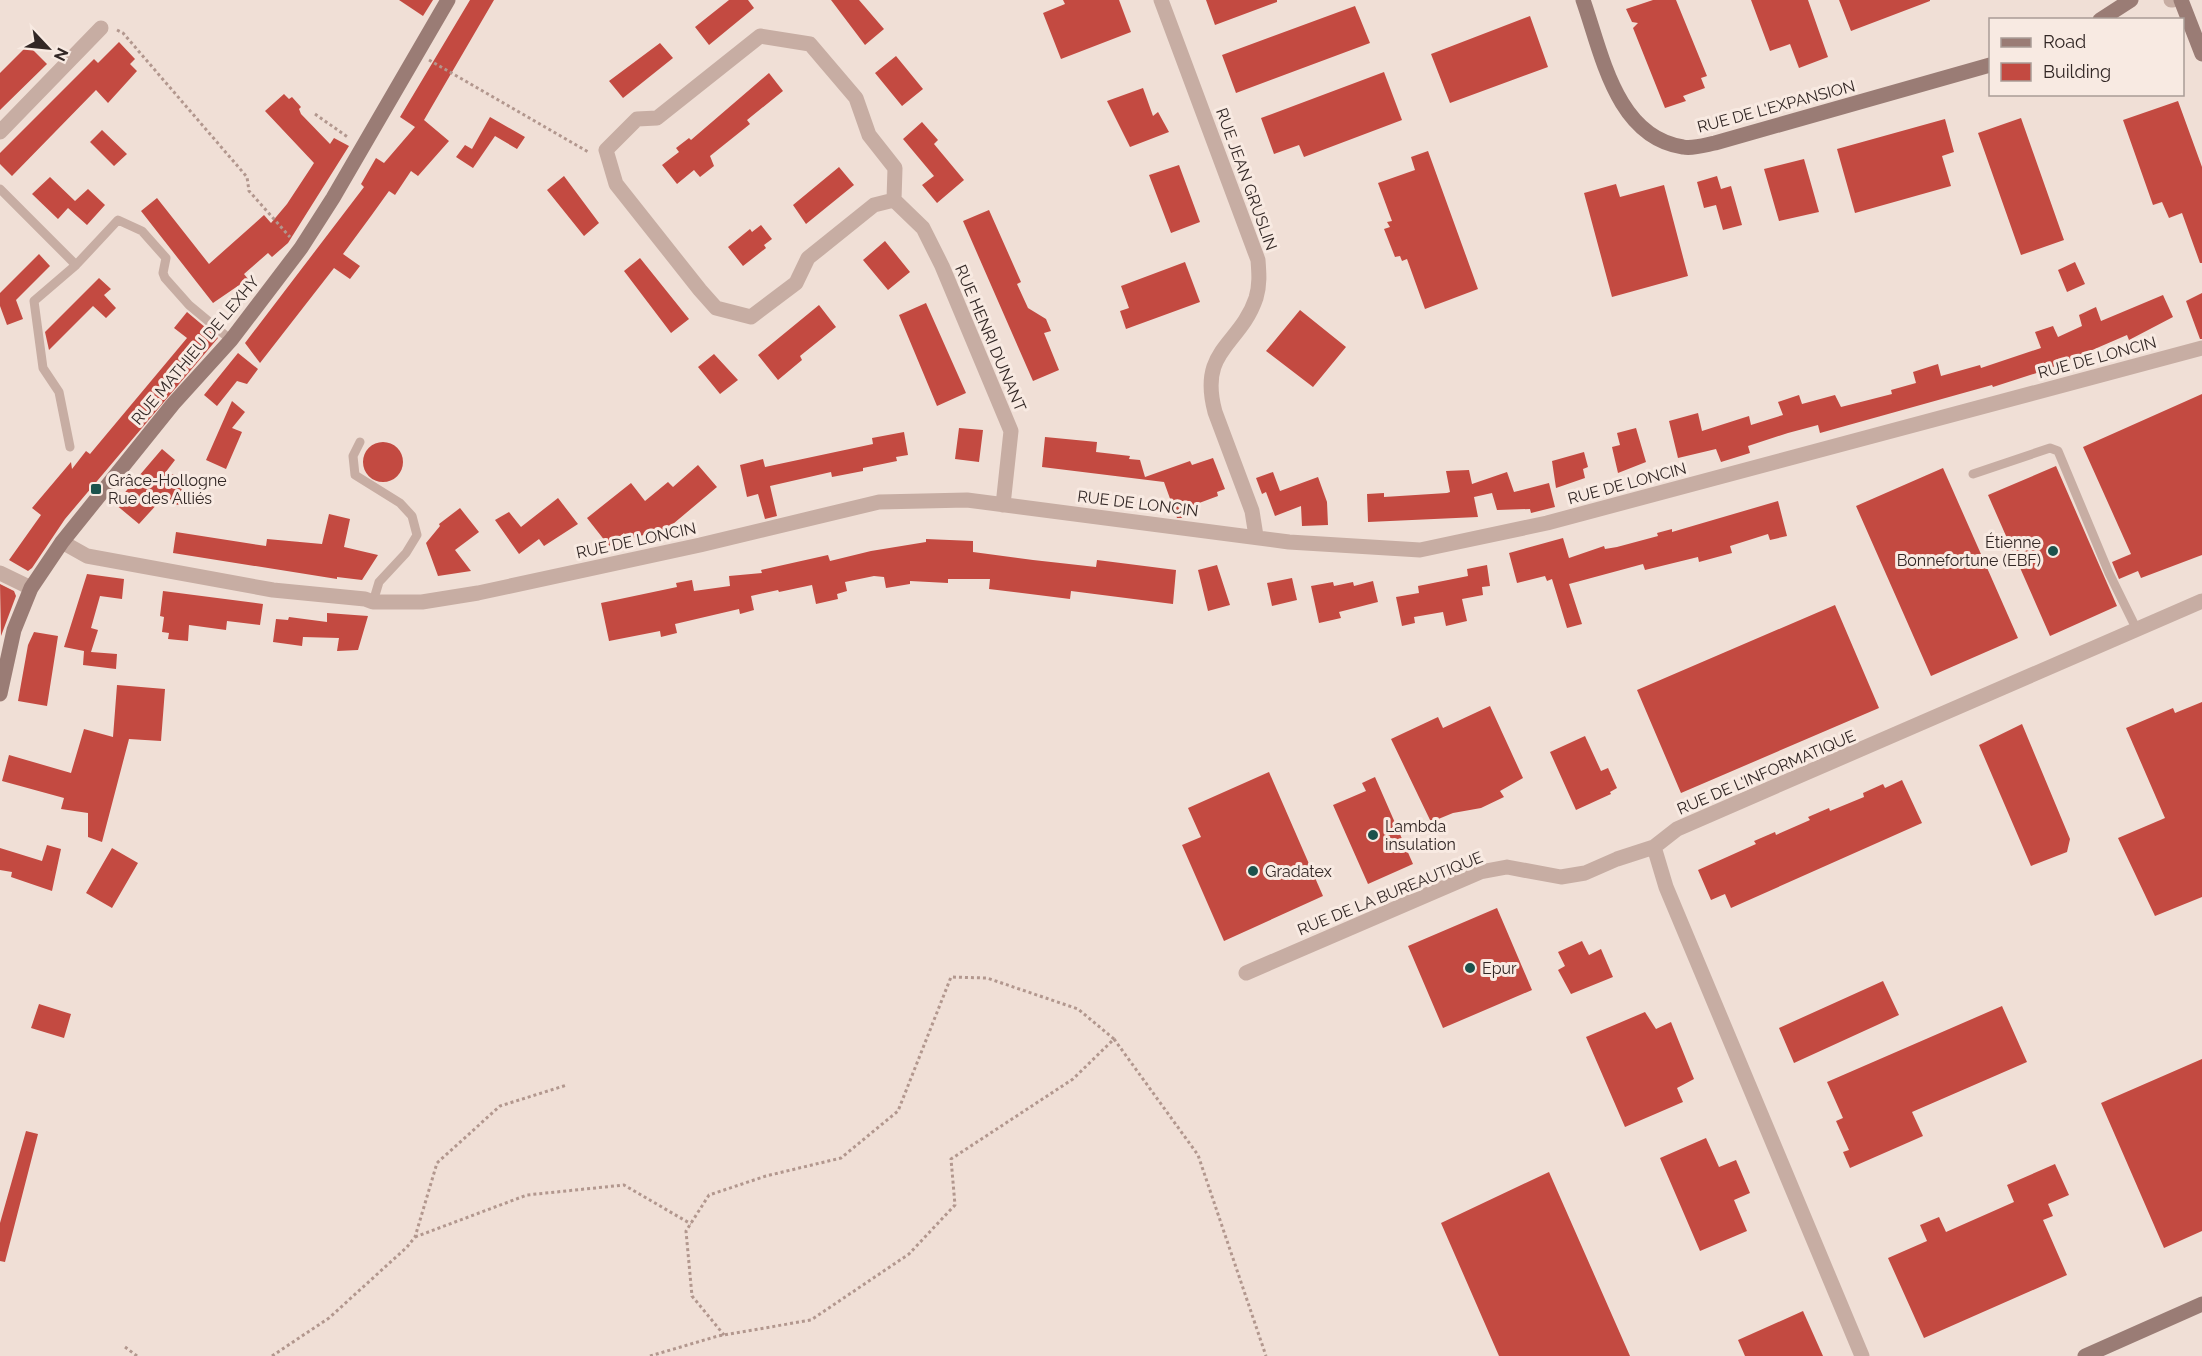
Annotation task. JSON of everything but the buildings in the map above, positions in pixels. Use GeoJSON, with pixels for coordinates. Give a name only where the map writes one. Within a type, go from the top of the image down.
{"type":"FeatureCollection","features":[{"type":"Feature","properties":{"kind":"main road","name":"RUE MATHIEU DE LEXHY"},"geometry":{"type":"LineString","coordinates":[[0,694],[14,630],[31,588],[62,542],[173,404],[231,340],[301,248],[363,148],[448,0]]}},
{"type":"Feature","properties":{"kind":"main road","name":"RUE DE L'EXPANSION"},"geometry":{"type":"LineString","coordinates":[[1583,0],[1627,114],[1648,134],[1685,148],[1715,143],[1989,65]]}},
{"type":"Feature","properties":{"kind":"main road"},"geometry":{"type":"LineString","coordinates":[[2103,18],[2131,0]]}},
{"type":"Feature","properties":{"kind":"main road"},"geometry":{"type":"LineString","coordinates":[[2181,0],[2202,54]]}},
{"type":"Feature","properties":{"kind":"main road"},"geometry":{"type":"LineString","coordinates":[[2085,1356],[2202,1304]]}},
{"type":"Feature","properties":{"kind":"street","name":"RUE JEAN GRUSLIN"},"geometry":{"type":"LineString","coordinates":[[1161,0],[1258,260],[1259,285],[1250,313],[1214,363],[1211,378],[1215,412],[1252,511],[1256,536]]}},
{"type":"Feature","properties":{"kind":"street"},"geometry":{"type":"LineString","coordinates":[[0,132],[101,28]]}},
{"type":"Feature","properties":{"kind":"street"},"geometry":{"type":"LineString","coordinates":[[760,36],[771,37],[810,44],[856,98],[869,135],[895,168],[894,201],[874,205],[808,258],[796,283],[751,318],[716,308],[700,290],[615,184],[606,150],[637,119],[657,118],[760,36]]}},
{"type":"Feature","properties":{"kind":"street","name":"RUE HENRI DUNANT"},"geometry":{"type":"LineString","coordinates":[[894,201],[923,228],[942,266],[1011,431],[1003,504]]}},
{"type":"Feature","properties":{"kind":"street","name":"RUE DE LONCIN"},"geometry":{"type":"LineString","coordinates":[[62,542],[87,556],[273,591],[365,599],[373,602],[422,602],[478,593],[700,545],[879,502],[967,500],[1289,542],[1420,550],[1547,523],[2202,348]]}},
{"type":"Feature","properties":{"kind":"street"},"geometry":{"type":"LineString","coordinates":[[0,573],[31,588]]}},
{"type":"Feature","properties":{"kind":"street","name":"RUE DE L'INFORMATIQUE"},"geometry":{"type":"LineString","coordinates":[[1654,847],[1677,829],[2202,601]]}},
{"type":"Feature","properties":{"kind":"street"},"geometry":{"type":"LineString","coordinates":[[1654,847],[1666,887],[1862,1356]]}},
{"type":"Feature","properties":{"kind":"street","name":"RUE DE LA BUREAUTIQUE"},"geometry":{"type":"LineString","coordinates":[[1246,973],[1480,872],[1508,867],[1561,877],[1586,873],[1617,859],[1654,847]]}},
{"type":"Feature","properties":{"kind":"lane"},"geometry":{"type":"LineString","coordinates":[[0,189],[76,265]]}},
{"type":"Feature","properties":{"kind":"lane"},"geometry":{"type":"LineString","coordinates":[[70,447],[59,392],[43,368],[34,301],[76,265],[118,220],[141,231],[166,258],[163,273],[170,283],[189,305],[231,340]]}},
{"type":"Feature","properties":{"kind":"lane"},"geometry":{"type":"LineString","coordinates":[[360,442],[353,456],[355,475],[400,503],[412,516],[417,535],[406,553],[379,582],[373,602]]}},
{"type":"Feature","properties":{"kind":"lane"},"geometry":{"type":"LineString","coordinates":[[1973,474],[2050,448],[2058,451],[2109,573],[2137,630]]}},
{"type":"Feature","properties":{"kind":"path"},"geometry":{"type":"LineString","coordinates":[[101,28],[108,27],[123,33],[247,177],[249,191],[301,248]]}},
{"type":"Feature","properties":{"kind":"path"},"geometry":{"type":"LineString","coordinates":[[416,54],[492,94],[582,149],[608,160]]}},
{"type":"Feature","properties":{"kind":"path"},"geometry":{"type":"LineString","coordinates":[[315,114],[363,148]]}},
{"type":"Feature","properties":{"kind":"path"},"geometry":{"type":"LineString","coordinates":[[724,1335],[692,1296],[686,1231],[709,1196],[766,1176],[841,1158],[898,1111],[951,977],[987,978],[1078,1009],[1114,1039],[1198,1155],[1266,1356]]}},
{"type":"Feature","properties":{"kind":"path"},"geometry":{"type":"LineString","coordinates":[[650,1356],[724,1335],[811,1320],[909,1254],[955,1205],[951,1160],[1073,1079],[1114,1039]]}},
{"type":"Feature","properties":{"kind":"path"},"geometry":{"type":"LineString","coordinates":[[414,1237],[437,1163],[500,1106],[567,1085]]}},
{"type":"Feature","properties":{"kind":"path"},"geometry":{"type":"LineString","coordinates":[[272,1356],[329,1318],[414,1237],[527,1195],[624,1185],[691,1224]]}},
{"type":"Feature","properties":{"kind":"path"},"geometry":{"type":"LineString","coordinates":[[125,1347],[137,1356]]}},
{"type":"Feature","properties":{"kind":"place","name":"Grâce-Hollogne Rue des Alliés"},"geometry":{"type":"Point","coordinates":[96,489]}},
{"type":"Feature","properties":{"kind":"place","name":"Étienne Bonnefortune (EBF)"},"geometry":{"type":"Point","coordinates":[2053,551]}},
{"type":"Feature","properties":{"kind":"place","name":"Lambda insulation"},"geometry":{"type":"Point","coordinates":[1373,835]}},
{"type":"Feature","properties":{"kind":"place","name":"Gradatex"},"geometry":{"type":"Point","coordinates":[1253,871]}},
{"type":"Feature","properties":{"kind":"place","name":"Epur"},"geometry":{"type":"Point","coordinates":[1470,968]}}]}
